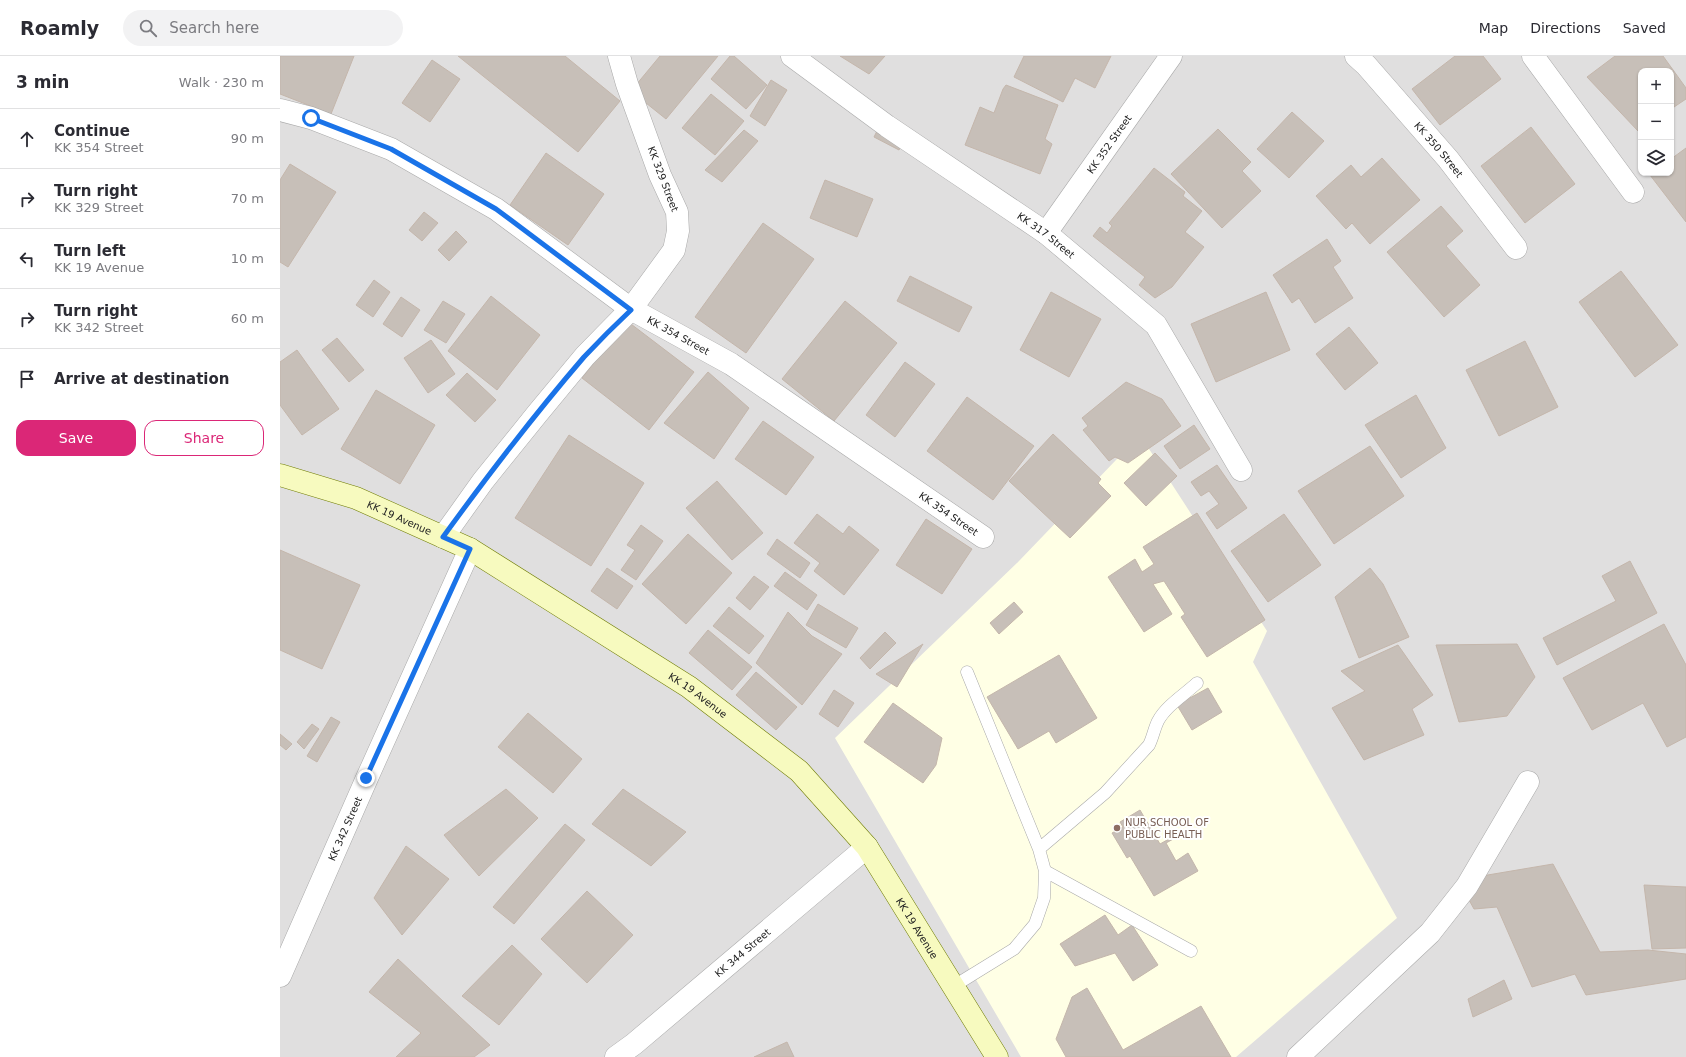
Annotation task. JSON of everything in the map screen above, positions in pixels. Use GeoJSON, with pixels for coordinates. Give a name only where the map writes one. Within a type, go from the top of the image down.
{"type":"FeatureCollection","features":[{"type":"Feature","properties":{"kind":"street","name":"KK 329 Street"},"geometry":{"type":"LineString","coordinates":[[443,537],[484,481],[585,356],[631,310],[674,250],[678,231],[676,212],[660,175],[629,91],[620,56]]}},
{"type":"Feature","properties":{"kind":"street","name":"KK 317 Street"},"geometry":{"type":"LineString","coordinates":[[792,56],[887,126],[1046,233],[1156,325],[1241,470]]}},
{"type":"Feature","properties":{"kind":"street","name":"KK 352 Street"},"geometry":{"type":"LineString","coordinates":[[1046,233],[1171,56]]}},
{"type":"Feature","properties":{"kind":"street","name":"KK 350 Street"},"geometry":{"type":"LineString","coordinates":[[1356,56],[1366,65],[1448,159],[1516,248]]}},
{"type":"Feature","properties":{"kind":"street"},"geometry":{"type":"LineString","coordinates":[[1533,56],[1633,192]]}},
{"type":"Feature","properties":{"kind":"street","name":"KK 354 Street"},"geometry":{"type":"LineString","coordinates":[[280,110],[311,118],[391,149],[496,209],[631,310],[731,364],[982,537]]}},
{"type":"Feature","properties":{"kind":"street","name":"KK 19 Avenue"},"geometry":{"type":"LineString","coordinates":[[280,475],[356,498],[470,549],[689,687],[799,771],[867,847],[997,1057]]}},
{"type":"Feature","properties":{"kind":"street","name":"KK 342 Street"},"geometry":{"type":"LineString","coordinates":[[280,976],[366,778],[470,549]]}},
{"type":"Feature","properties":{"kind":"street"},"geometry":{"type":"LineString","coordinates":[[1298,1057],[1430,933],[1467,886],[1528,782]]}},
{"type":"Feature","properties":{"kind":"street","name":"KK 344 Street"},"geometry":{"type":"LineString","coordinates":[[616,1057],[634,1044],[867,847]]}},
{"type":"Feature","properties":{"kind":"lane"},"geometry":{"type":"LineString","coordinates":[[954,986],[1014,950],[1035,924],[1044,898],[1045,871],[1039,849],[967,672]]}},
{"type":"Feature","properties":{"kind":"lane"},"geometry":{"type":"LineString","coordinates":[[1039,849],[1105,793],[1149,745],[1154,737],[1158,722],[1163,713],[1197,683]]}},
{"type":"Feature","properties":{"kind":"lane"},"geometry":{"type":"LineString","coordinates":[[1045,871],[1191,951]]}},
{"type":"Feature","properties":{"kind":"shaded area"},"geometry":{"type":"Polygon","coordinates":[[[280,56],[1686,56],[1686,1057],[280,1057],[280,56]]]}},
{"type":"Feature","properties":{"kind":"shaded area","name":"NUR SCHOOL OF PUBLIC HEALTH"},"geometry":{"type":"Polygon","coordinates":[[[1140,435],[1267,631],[1253,662],[1397,918],[1236,1057],[1021,1057],[835,738],[1019,561],[1140,435]]]}},
{"type":"Feature","properties":{"kind":"building"},"geometry":{"type":"Polygon","coordinates":[[[280,56],[354,56],[331,114],[280,94],[280,56]]]}},
{"type":"Feature","properties":{"kind":"building"},"geometry":{"type":"Polygon","coordinates":[[[458,56],[565,56],[620,101],[578,152],[458,56]]]}},
{"type":"Feature","properties":{"kind":"building"},"geometry":{"type":"Polygon","coordinates":[[[660,56],[718,56],[666,119],[631,91],[660,56]]]}},
{"type":"Feature","properties":{"kind":"building"},"geometry":{"type":"Polygon","coordinates":[[[730,56],[734,56],[767,85],[746,109],[711,79],[730,56]]]}},
{"type":"Feature","properties":{"kind":"building"},"geometry":{"type":"Polygon","coordinates":[[[840,56],[885,56],[869,74],[840,56]]]}},
{"type":"Feature","properties":{"kind":"building"},"geometry":{"type":"Polygon","coordinates":[[[1024,56],[1111,56],[1095,88],[1075,78],[1063,102],[1014,77],[1024,56]]]}},
{"type":"Feature","properties":{"kind":"building"},"geometry":{"type":"Polygon","coordinates":[[[1455,56],[1483,56],[1501,79],[1440,125],[1412,89],[1455,56]]]}},
{"type":"Feature","properties":{"kind":"building"},"geometry":{"type":"Polygon","coordinates":[[[1615,56],[1663,56],[1672,68],[1638,68],[1638,131],[1587,77],[1615,56]]]}},
{"type":"Feature","properties":{"kind":"building"},"geometry":{"type":"Polygon","coordinates":[[[432,60],[460,79],[430,122],[402,103],[432,60]]]}},
{"type":"Feature","properties":{"kind":"building"},"geometry":{"type":"Polygon","coordinates":[[[1674,71],[1686,88],[1686,99],[1674,107],[1674,71]]]}},
{"type":"Feature","properties":{"kind":"building"},"geometry":{"type":"Polygon","coordinates":[[[771,80],[787,90],[765,126],[750,116],[771,80]]]}},
{"type":"Feature","properties":{"kind":"building"},"geometry":{"type":"Polygon","coordinates":[[[1006,85],[1058,105],[1045,139],[1052,144],[1040,174],[965,145],[980,107],[994,113],[1006,85]]]}},
{"type":"Feature","properties":{"kind":"building"},"geometry":{"type":"Polygon","coordinates":[[[711,94],[744,121],[715,155],[682,128],[711,94]]]}},
{"type":"Feature","properties":{"kind":"building"},"geometry":{"type":"Polygon","coordinates":[[[1292,112],[1324,141],[1289,178],[1257,149],[1292,112]]]}},
{"type":"Feature","properties":{"kind":"building"},"geometry":{"type":"Polygon","coordinates":[[[881,123],[906,136],[899,150],[874,137],[881,123]]]}},
{"type":"Feature","properties":{"kind":"building"},"geometry":{"type":"Polygon","coordinates":[[[1531,127],[1575,184],[1525,223],[1481,166],[1531,127]]]}},
{"type":"Feature","properties":{"kind":"building"},"geometry":{"type":"Polygon","coordinates":[[[1218,129],[1251,162],[1242,171],[1261,191],[1222,228],[1171,174],[1218,129]]]}},
{"type":"Feature","properties":{"kind":"building"},"geometry":{"type":"Polygon","coordinates":[[[744,130],[758,141],[722,182],[705,170],[744,130]]]}},
{"type":"Feature","properties":{"kind":"building"},"geometry":{"type":"Polygon","coordinates":[[[1686,148],[1686,222],[1651,176],[1674,176],[1674,157],[1686,148]]]}},
{"type":"Feature","properties":{"kind":"building"},"geometry":{"type":"Polygon","coordinates":[[[546,153],[604,194],[568,245],[510,205],[546,153]]]}},
{"type":"Feature","properties":{"kind":"building"},"geometry":{"type":"Polygon","coordinates":[[[1382,158],[1420,200],[1370,244],[1352,223],[1346,229],[1316,196],[1351,165],[1361,177],[1382,158]]]}},
{"type":"Feature","properties":{"kind":"building"},"geometry":{"type":"Polygon","coordinates":[[[290,164],[336,192],[288,267],[280,262],[280,180],[290,164]]]}},
{"type":"Feature","properties":{"kind":"building"},"geometry":{"type":"Polygon","coordinates":[[[1154,168],[1185,192],[1183,196],[1202,211],[1185,232],[1204,247],[1172,287],[1155,298],[1139,285],[1145,277],[1093,236],[1100,227],[1107,233],[1112,226],[1109,223],[1154,168]]]}},
{"type":"Feature","properties":{"kind":"building"},"geometry":{"type":"Polygon","coordinates":[[[825,180],[873,199],[857,237],[810,218],[825,180]]]}},
{"type":"Feature","properties":{"kind":"building"},"geometry":{"type":"Polygon","coordinates":[[[1441,206],[1463,231],[1446,246],[1480,285],[1444,317],[1387,252],[1441,206]]]}},
{"type":"Feature","properties":{"kind":"building"},"geometry":{"type":"Polygon","coordinates":[[[424,212],[438,223],[422,241],[409,230],[424,212]]]}},
{"type":"Feature","properties":{"kind":"building"},"geometry":{"type":"Polygon","coordinates":[[[763,223],[814,259],[746,353],[695,317],[763,223]]]}},
{"type":"Feature","properties":{"kind":"building"},"geometry":{"type":"Polygon","coordinates":[[[456,231],[467,242],[449,261],[438,250],[456,231]]]}},
{"type":"Feature","properties":{"kind":"building"},"geometry":{"type":"Polygon","coordinates":[[[1327,239],[1341,261],[1333,267],[1353,298],[1315,323],[1299,298],[1292,303],[1273,275],[1327,239]]]}},
{"type":"Feature","properties":{"kind":"building"},"geometry":{"type":"Polygon","coordinates":[[[1621,271],[1678,345],[1635,377],[1579,302],[1621,271]]]}},
{"type":"Feature","properties":{"kind":"building"},"geometry":{"type":"Polygon","coordinates":[[[910,276],[972,307],[959,332],[897,301],[910,276]]]}},
{"type":"Feature","properties":{"kind":"building"},"geometry":{"type":"Polygon","coordinates":[[[374,280],[390,292],[373,317],[356,305],[374,280]]]}},
{"type":"Feature","properties":{"kind":"building"},"geometry":{"type":"Polygon","coordinates":[[[1051,292],[1101,319],[1069,377],[1020,350],[1051,292]]]}},
{"type":"Feature","properties":{"kind":"building"},"geometry":{"type":"Polygon","coordinates":[[[1266,292],[1290,350],[1216,382],[1191,324],[1266,292]]]}},
{"type":"Feature","properties":{"kind":"building"},"geometry":{"type":"Polygon","coordinates":[[[491,296],[540,335],[497,390],[448,351],[491,296]]]}},
{"type":"Feature","properties":{"kind":"building"},"geometry":{"type":"Polygon","coordinates":[[[401,297],[420,310],[402,337],[383,324],[401,297]]]}},
{"type":"Feature","properties":{"kind":"building"},"geometry":{"type":"Polygon","coordinates":[[[443,301],[465,314],[446,343],[424,330],[443,301]]]}},
{"type":"Feature","properties":{"kind":"building"},"geometry":{"type":"Polygon","coordinates":[[[845,301],[897,343],[834,421],[782,379],[845,301]]]}},
{"type":"Feature","properties":{"kind":"building"},"geometry":{"type":"Polygon","coordinates":[[[627,321],[694,372],[649,430],[582,378],[627,321]]]}},
{"type":"Feature","properties":{"kind":"building"},"geometry":{"type":"Polygon","coordinates":[[[1349,327],[1378,363],[1345,390],[1316,354],[1349,327]]]}},
{"type":"Feature","properties":{"kind":"building"},"geometry":{"type":"Polygon","coordinates":[[[337,338],[364,370],[349,382],[322,350],[337,338]]]}},
{"type":"Feature","properties":{"kind":"building"},"geometry":{"type":"Polygon","coordinates":[[[431,340],[455,374],[428,393],[404,358],[431,340]]]}},
{"type":"Feature","properties":{"kind":"building"},"geometry":{"type":"Polygon","coordinates":[[[1525,341],[1558,407],[1499,436],[1466,370],[1525,341]]]}},
{"type":"Feature","properties":{"kind":"building"},"geometry":{"type":"Polygon","coordinates":[[[297,350],[339,409],[302,435],[280,405],[280,362],[297,350]]]}},
{"type":"Feature","properties":{"kind":"building"},"geometry":{"type":"Polygon","coordinates":[[[905,362],[935,384],[895,437],[866,415],[905,362]]]}},
{"type":"Feature","properties":{"kind":"building"},"geometry":{"type":"Polygon","coordinates":[[[708,372],[749,408],[714,459],[664,423],[708,372]]]}},
{"type":"Feature","properties":{"kind":"building"},"geometry":{"type":"Polygon","coordinates":[[[467,373],[496,400],[475,422],[446,395],[467,373]]]}},
{"type":"Feature","properties":{"kind":"building"},"geometry":{"type":"Polygon","coordinates":[[[1126,382],[1162,399],[1181,426],[1128,463],[1115,457],[1109,461],[1083,430],[1088,426],[1082,418],[1126,382]]]}},
{"type":"Feature","properties":{"kind":"building"},"geometry":{"type":"Polygon","coordinates":[[[376,390],[435,425],[400,484],[341,449],[376,390]]]}},
{"type":"Feature","properties":{"kind":"building"},"geometry":{"type":"Polygon","coordinates":[[[1416,395],[1446,448],[1401,478],[1365,425],[1416,395]]]}},
{"type":"Feature","properties":{"kind":"building"},"geometry":{"type":"Polygon","coordinates":[[[967,397],[1034,446],[993,500],[927,451],[967,397]]]}},
{"type":"Feature","properties":{"kind":"building"},"geometry":{"type":"Polygon","coordinates":[[[763,421],[814,457],[786,495],[735,459],[763,421]]]}},
{"type":"Feature","properties":{"kind":"building"},"geometry":{"type":"Polygon","coordinates":[[[1194,425],[1210,449],[1180,469],[1164,446],[1194,425]]]}},
{"type":"Feature","properties":{"kind":"building"},"geometry":{"type":"Polygon","coordinates":[[[1053,434],[1101,479],[1098,483],[1111,496],[1070,538],[1009,481],[1053,434]]]}},
{"type":"Feature","properties":{"kind":"building"},"geometry":{"type":"Polygon","coordinates":[[[569,435],[644,483],[591,566],[515,518],[569,435]]]}},
{"type":"Feature","properties":{"kind":"building"},"geometry":{"type":"Polygon","coordinates":[[[1370,446],[1404,496],[1334,544],[1298,491],[1370,446]]]}},
{"type":"Feature","properties":{"kind":"building"},"geometry":{"type":"Polygon","coordinates":[[[1155,453],[1177,476],[1146,506],[1124,483],[1155,453]]]}},
{"type":"Feature","properties":{"kind":"building"},"geometry":{"type":"Polygon","coordinates":[[[1217,465],[1247,508],[1217,529],[1206,513],[1219,504],[1209,491],[1201,496],[1191,482],[1217,465]]]}},
{"type":"Feature","properties":{"kind":"building"},"geometry":{"type":"Polygon","coordinates":[[[717,481],[763,533],[732,560],[686,508],[717,481]]]}},
{"type":"Feature","properties":{"kind":"building"},"geometry":{"type":"Polygon","coordinates":[[[1197,513],[1265,620],[1207,657],[1181,617],[1185,614],[1164,581],[1153,584],[1172,614],[1144,632],[1108,577],[1135,559],[1142,572],[1154,564],[1143,547],[1197,513]]]}},
{"type":"Feature","properties":{"kind":"building"},"geometry":{"type":"Polygon","coordinates":[[[817,514],[843,534],[849,526],[879,550],[844,595],[814,571],[820,563],[794,543],[817,514]]]}},
{"type":"Feature","properties":{"kind":"building"},"geometry":{"type":"Polygon","coordinates":[[[1284,514],[1321,565],[1268,602],[1231,551],[1284,514]]]}},
{"type":"Feature","properties":{"kind":"building"},"geometry":{"type":"Polygon","coordinates":[[[926,519],[972,549],[942,594],[896,565],[926,519]]]}},
{"type":"Feature","properties":{"kind":"building"},"geometry":{"type":"Polygon","coordinates":[[[641,525],[663,541],[636,580],[621,570],[635,550],[627,545],[641,525]]]}},
{"type":"Feature","properties":{"kind":"building"},"geometry":{"type":"Polygon","coordinates":[[[688,534],[732,573],[686,624],[642,584],[688,534]]]}},
{"type":"Feature","properties":{"kind":"building"},"geometry":{"type":"Polygon","coordinates":[[[777,539],[810,563],[800,578],[767,554],[777,539]]]}},
{"type":"Feature","properties":{"kind":"building"},"geometry":{"type":"Polygon","coordinates":[[[280,550],[360,585],[322,669],[280,650],[280,550]]]}},
{"type":"Feature","properties":{"kind":"building"},"geometry":{"type":"Polygon","coordinates":[[[1630,561],[1657,613],[1557,665],[1543,638],[1616,601],[1602,576],[1630,561]]]}},
{"type":"Feature","properties":{"kind":"building"},"geometry":{"type":"Polygon","coordinates":[[[607,568],[633,586],[617,609],[591,591],[607,568]]]}},
{"type":"Feature","properties":{"kind":"building"},"geometry":{"type":"Polygon","coordinates":[[[1370,568],[1383,584],[1409,637],[1359,658],[1335,597],[1370,568]]]}},
{"type":"Feature","properties":{"kind":"building"},"geometry":{"type":"Polygon","coordinates":[[[785,572],[817,595],[807,610],[774,586],[785,572]]]}},
{"type":"Feature","properties":{"kind":"building"},"geometry":{"type":"Polygon","coordinates":[[[754,576],[769,587],[750,610],[736,598],[754,576]]]}},
{"type":"Feature","properties":{"kind":"building"},"geometry":{"type":"Polygon","coordinates":[[[1014,602],[1023,612],[999,634],[990,623],[1014,602]]]}},
{"type":"Feature","properties":{"kind":"building"},"geometry":{"type":"Polygon","coordinates":[[[818,604],[858,628],[846,648],[806,625],[818,604]]]}},
{"type":"Feature","properties":{"kind":"building"},"geometry":{"type":"Polygon","coordinates":[[[729,607],[764,636],[749,654],[713,626],[729,607]]]}},
{"type":"Feature","properties":{"kind":"building"},"geometry":{"type":"Polygon","coordinates":[[[788,612],[812,636],[842,654],[802,705],[756,663],[788,612]]]}},
{"type":"Feature","properties":{"kind":"building"},"geometry":{"type":"Polygon","coordinates":[[[1664,624],[1686,665],[1686,737],[1667,747],[1643,703],[1592,730],[1563,678],[1664,624]]]}},
{"type":"Feature","properties":{"kind":"building"},"geometry":{"type":"Polygon","coordinates":[[[708,630],[752,667],[732,690],[689,653],[708,630]]]}},
{"type":"Feature","properties":{"kind":"building"},"geometry":{"type":"Polygon","coordinates":[[[885,632],[896,643],[870,669],[860,658],[885,632]]]}},
{"type":"Feature","properties":{"kind":"building"},"geometry":{"type":"Polygon","coordinates":[[[923,644],[897,687],[876,674],[923,644]]]}},
{"type":"Feature","properties":{"kind":"building"},"geometry":{"type":"Polygon","coordinates":[[[1517,644],[1535,677],[1507,716],[1459,722],[1436,645],[1517,644]]]}},
{"type":"Feature","properties":{"kind":"building"},"geometry":{"type":"Polygon","coordinates":[[[1398,645],[1433,695],[1412,709],[1424,735],[1364,760],[1332,708],[1365,691],[1341,671],[1398,645]]]}},
{"type":"Feature","properties":{"kind":"building"},"geometry":{"type":"Polygon","coordinates":[[[1059,655],[1097,718],[1056,743],[1049,731],[1018,749],[987,697],[1059,655]]]}},
{"type":"Feature","properties":{"kind":"building"},"geometry":{"type":"Polygon","coordinates":[[[756,672],[797,707],[776,730],[736,695],[756,672]]]}},
{"type":"Feature","properties":{"kind":"building"},"geometry":{"type":"Polygon","coordinates":[[[1208,688],[1222,712],[1192,730],[1177,705],[1208,688]]]}},
{"type":"Feature","properties":{"kind":"building"},"geometry":{"type":"Polygon","coordinates":[[[834,690],[854,703],[838,727],[819,714],[834,690]]]}},
{"type":"Feature","properties":{"kind":"building"},"geometry":{"type":"Polygon","coordinates":[[[893,703],[942,738],[936,765],[923,783],[864,742],[893,703]]]}},
{"type":"Feature","properties":{"kind":"building"},"geometry":{"type":"Polygon","coordinates":[[[528,713],[582,759],[553,793],[498,747],[528,713]]]}},
{"type":"Feature","properties":{"kind":"building"},"geometry":{"type":"Polygon","coordinates":[[[331,717],[340,722],[317,762],[307,756],[331,717]]]}},
{"type":"Feature","properties":{"kind":"building"},"geometry":{"type":"Polygon","coordinates":[[[312,724],[319,729],[304,749],[297,742],[312,724]]]}},
{"type":"Feature","properties":{"kind":"building"},"geometry":{"type":"Polygon","coordinates":[[[280,734],[292,744],[286,750],[280,745],[280,734]]]}},
{"type":"Feature","properties":{"kind":"building"},"geometry":{"type":"Polygon","coordinates":[[[506,789],[538,818],[479,876],[444,835],[506,789]]]}},
{"type":"Feature","properties":{"kind":"building"},"geometry":{"type":"Polygon","coordinates":[[[623,789],[686,832],[651,866],[592,824],[623,789]]]}},
{"type":"Feature","properties":{"kind":"building"},"geometry":{"type":"Polygon","coordinates":[[[1140,810],[1160,844],[1185,830],[1186,832],[1166,843],[1176,861],[1188,853],[1198,871],[1154,896],[1130,856],[1127,858],[1112,833],[1123,827],[1120,822],[1140,810]]]}},
{"type":"Feature","properties":{"kind":"building"},"geometry":{"type":"Polygon","coordinates":[[[565,824],[585,840],[514,924],[493,907],[565,824]]]}},
{"type":"Feature","properties":{"kind":"building"},"geometry":{"type":"Polygon","coordinates":[[[406,846],[449,879],[402,935],[374,898],[406,846]]]}},
{"type":"Feature","properties":{"kind":"building"},"geometry":{"type":"Polygon","coordinates":[[[1553,864],[1600,952],[1648,950],[1686,954],[1686,979],[1586,995],[1575,974],[1532,987],[1497,907],[1474,909],[1458,880],[1553,864]]]}},
{"type":"Feature","properties":{"kind":"building"},"geometry":{"type":"Polygon","coordinates":[[[1644,885],[1686,887],[1686,948],[1652,949],[1644,885]]]}},
{"type":"Feature","properties":{"kind":"building"},"geometry":{"type":"Polygon","coordinates":[[[587,891],[633,935],[587,983],[541,939],[587,891]]]}},
{"type":"Feature","properties":{"kind":"building"},"geometry":{"type":"Polygon","coordinates":[[[1105,915],[1118,935],[1132,925],[1158,965],[1133,981],[1115,953],[1075,966],[1060,944],[1105,915]]]}},
{"type":"Feature","properties":{"kind":"building"},"geometry":{"type":"Polygon","coordinates":[[[512,945],[542,974],[499,1025],[462,996],[512,945]]]}},
{"type":"Feature","properties":{"kind":"building"},"geometry":{"type":"Polygon","coordinates":[[[398,959],[490,1045],[474,1057],[396,1057],[421,1033],[369,992],[398,959]]]}},
{"type":"Feature","properties":{"kind":"building"},"geometry":{"type":"Polygon","coordinates":[[[1504,980],[1512,999],[1473,1017],[1468,999],[1504,980]]]}},
{"type":"Feature","properties":{"kind":"building"},"geometry":{"type":"Polygon","coordinates":[[[1087,988],[1123,1050],[1201,1006],[1231,1057],[1066,1057],[1056,1039],[1072,997],[1087,988]]]}},
{"type":"Feature","properties":{"kind":"building"},"geometry":{"type":"Polygon","coordinates":[[[787,1042],[794,1057],[754,1057],[787,1042]]]}},
{"type":"Feature","properties":{"kind":"place","name":"NUR SCHOOL OF PUBLIC HEALTH"},"geometry":{"type":"Point","coordinates":[1117,828]}},
{"type":"Feature","properties":{"kind":"route"},"geometry":{"type":"LineString","coordinates":[[311,118],[391,149],[496,209],[631,310],[585,356],[484,481],[443,537],[470,549],[366,778]]}}]}
